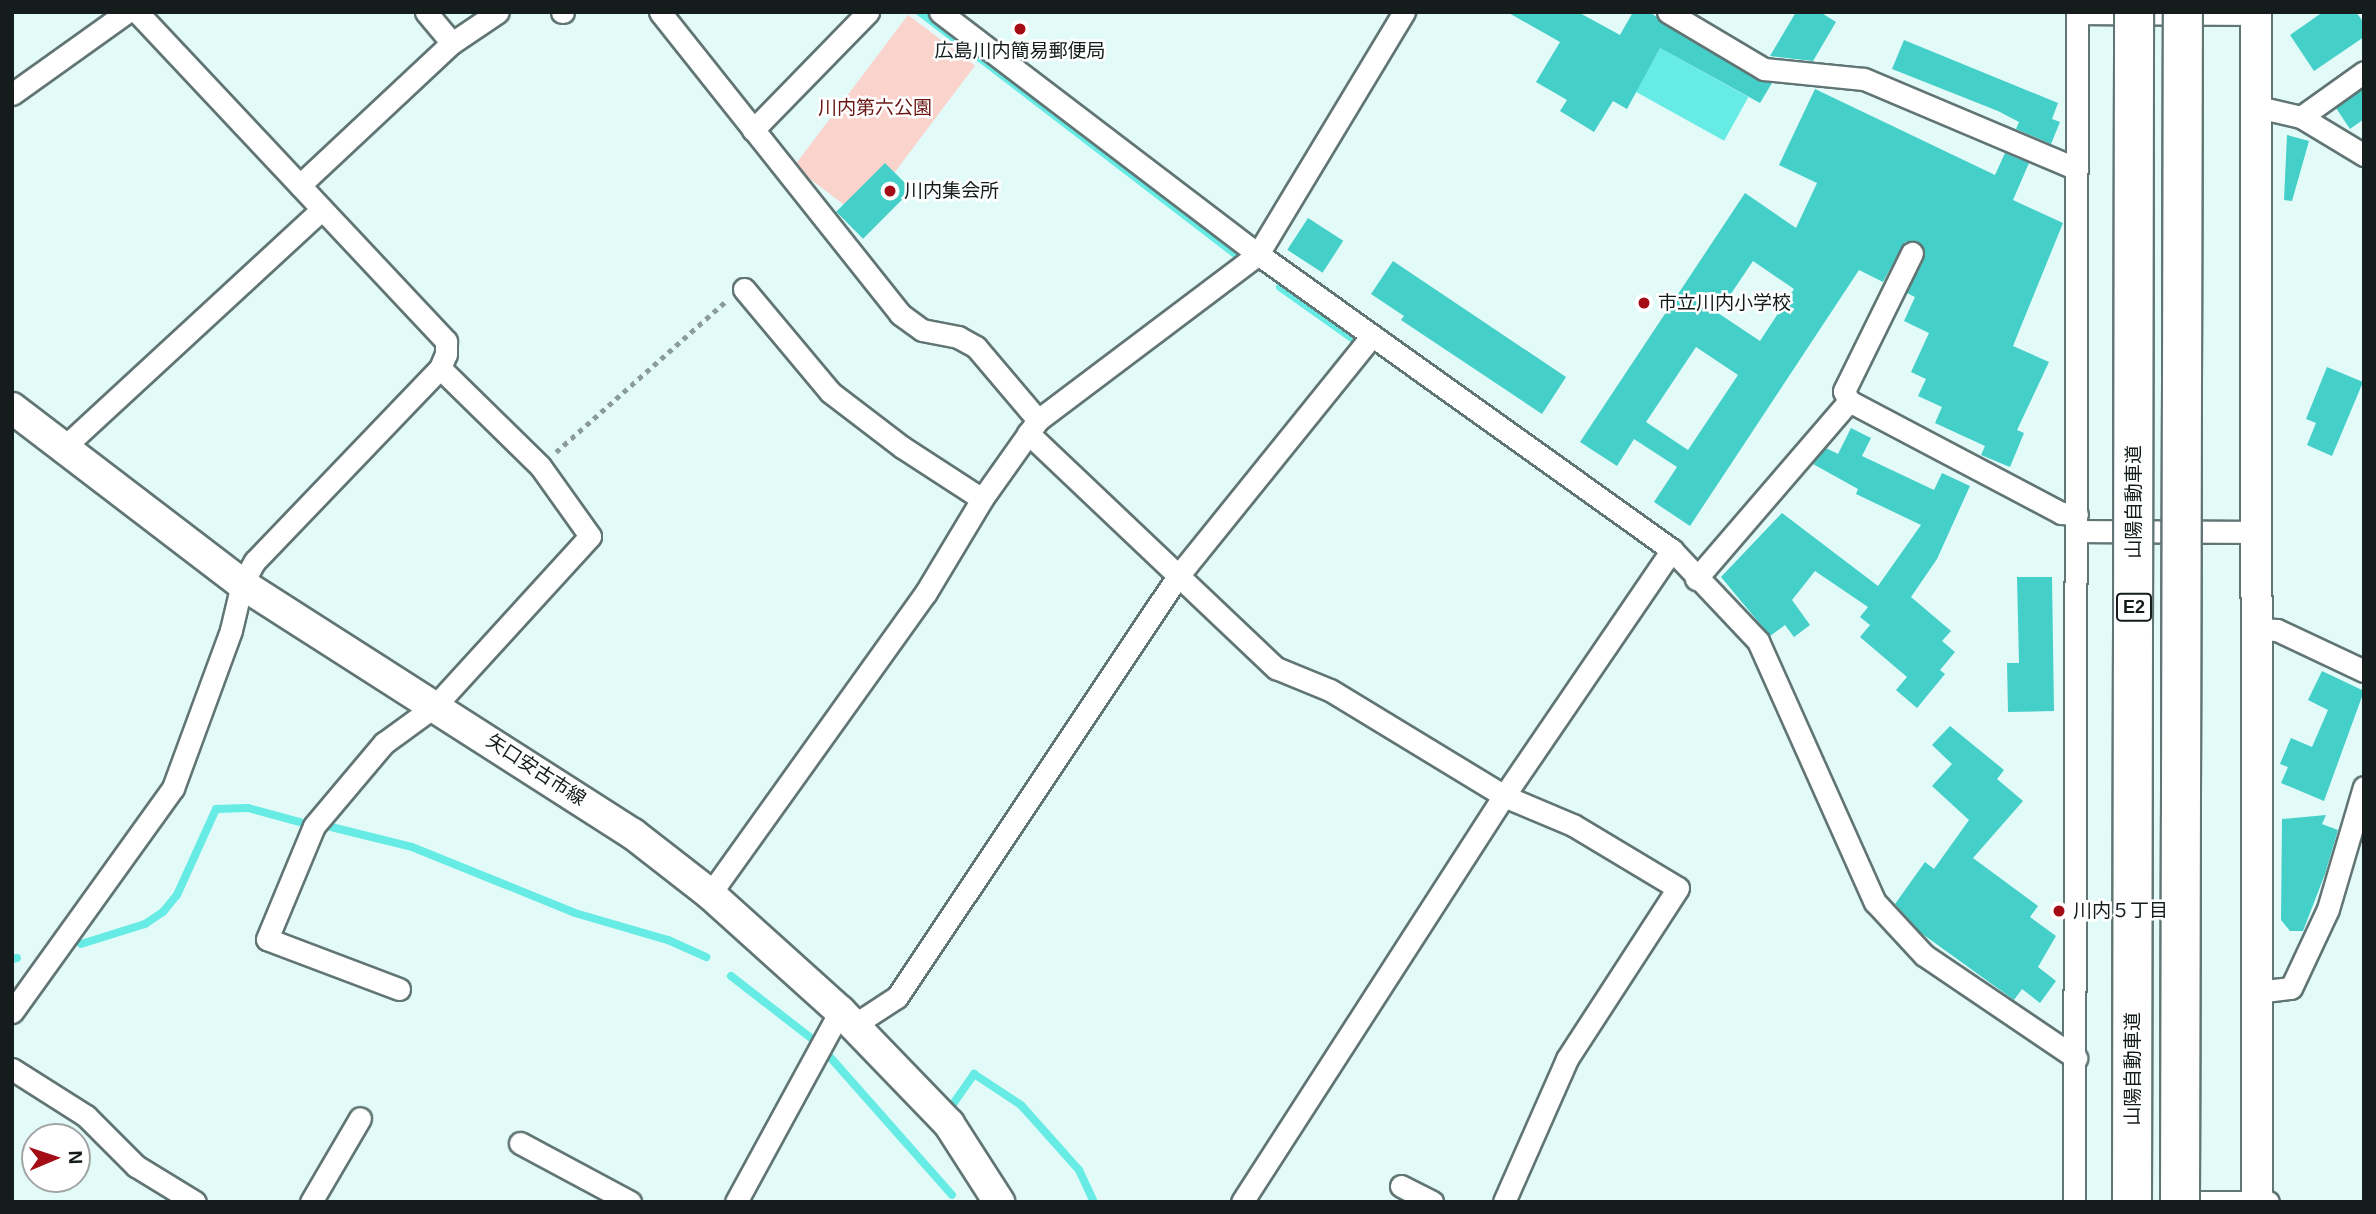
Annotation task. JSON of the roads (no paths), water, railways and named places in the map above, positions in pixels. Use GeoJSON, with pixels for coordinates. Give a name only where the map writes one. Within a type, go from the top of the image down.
{"type":"FeatureCollection","features":[{"type":"Feature","properties":{"kind":"highway","name":"山陽自動車道"},"geometry":{"type":"LineString","coordinates":[[2132,1202],[2134,12]]}},
{"type":"Feature","properties":{"kind":"highway","name":"E2"},"geometry":{"type":"LineString","coordinates":[[2179,1202],[2182,12]]}},
{"type":"Feature","properties":{"kind":"main road"},"geometry":{"type":"LineString","coordinates":[[2256,13],[2257,1202]]}},
{"type":"Feature","properties":{"kind":"main road","name":"矢口安古市線"},"geometry":{"type":"LineString","coordinates":[[12,408],[61,450],[242,584],[633,834],[710,894],[847,1018],[949,1124],[999,1202]]}},
{"type":"Feature","properties":{"kind":"street"},"geometry":{"type":"LineString","coordinates":[[12,94],[127,12]]}},
{"type":"Feature","properties":{"kind":"street"},"geometry":{"type":"LineString","coordinates":[[12,1012],[173,788],[231,630],[242,584],[255,561],[440,368],[446,341],[138,12]]}},
{"type":"Feature","properties":{"kind":"street"},"geometry":{"type":"LineString","coordinates":[[426,12],[452,43]]}},
{"type":"Feature","properties":{"kind":"street"},"geometry":{"type":"LineString","coordinates":[[300,185],[452,43],[498,12]]}},
{"type":"Feature","properties":{"kind":"street"},"geometry":{"type":"LineString","coordinates":[[660,12],[900,314],[922,330],[958,337],[976,347],[1033,427],[1178,576],[1276,668],[1330,690],[1504,796],[1573,825],[1678,888],[1567,1059],[1504,1202]]}},
{"type":"Feature","properties":{"kind":"street"},"geometry":{"type":"LineString","coordinates":[[753,130],[868,12]]}},
{"type":"Feature","properties":{"kind":"street"},"geometry":{"type":"LineString","coordinates":[[940,12],[1258,254],[1672,550],[1696,579],[1758,641],[1875,902],[1924,955],[2076,1058]]}},
{"type":"Feature","properties":{"kind":"street"},"geometry":{"type":"LineString","coordinates":[[710,894],[925,594],[982,499],[1033,427],[1258,254],[1404,12]]}},
{"type":"Feature","properties":{"kind":"street"},"geometry":{"type":"LineString","coordinates":[[1668,12],[1764,69],[1864,79],[2077,169]]}},
{"type":"Feature","properties":{"kind":"street"},"geometry":{"type":"LineString","coordinates":[[2074,1202],[2077,13],[2256,13]]}},
{"type":"Feature","properties":{"kind":"street"},"geometry":{"type":"LineString","coordinates":[[2301,117],[2364,72]]}},
{"type":"Feature","properties":{"kind":"street"},"geometry":{"type":"LineString","coordinates":[[2258,107],[2301,117],[2364,155]]}},
{"type":"Feature","properties":{"kind":"street"},"geometry":{"type":"LineString","coordinates":[[61,450],[322,209]]}},
{"type":"Feature","properties":{"kind":"street"},"geometry":{"type":"LineString","coordinates":[[1912,253],[1843,391],[1849,401],[2077,522],[2258,532]]}},
{"type":"Feature","properties":{"kind":"street"},"geometry":{"type":"LineString","coordinates":[[744,289],[830,392],[902,447],[982,499]]}},
{"type":"Feature","properties":{"kind":"street"},"geometry":{"type":"LineString","coordinates":[[736,1202],[847,1018],[897,998],[1178,576],[1372,336]]}},
{"type":"Feature","properties":{"kind":"street"},"geometry":{"type":"LineString","coordinates":[[399,989],[267,939],[314,826],[384,743],[435,706],[590,536],[540,466],[440,368]]}},
{"type":"Feature","properties":{"kind":"street"},"geometry":{"type":"LineString","coordinates":[[1696,579],[1849,401]]}},
{"type":"Feature","properties":{"kind":"street"},"geometry":{"type":"LineString","coordinates":[[1242,1202],[1504,796],[1672,550]]}},
{"type":"Feature","properties":{"kind":"street"},"geometry":{"type":"LineString","coordinates":[[2257,629],[2277,630],[2364,671]]}},
{"type":"Feature","properties":{"kind":"street"},"geometry":{"type":"LineString","coordinates":[[2257,992],[2291,988],[2328,909],[2364,789]]}},
{"type":"Feature","properties":{"kind":"street"},"geometry":{"type":"LineString","coordinates":[[12,1069],[86,1116],[136,1166],[195,1202]]}},
{"type":"Feature","properties":{"kind":"street"},"geometry":{"type":"LineString","coordinates":[[311,1202],[360,1118]]}},
{"type":"Feature","properties":{"kind":"street"},"geometry":{"type":"LineString","coordinates":[[520,1143],[630,1202]]}},
{"type":"Feature","properties":{"kind":"street"},"geometry":{"type":"LineString","coordinates":[[1401,1186],[1432,1202]]}},
{"type":"Feature","properties":{"kind":"street"},"geometry":{"type":"LineString","coordinates":[[2168,1202],[2268,1202]]}},
{"type":"Feature","properties":{"kind":"water"},"geometry":{"type":"Polygon","coordinates":[[[1660,48],[1748,97],[1724,141],[1636,92],[1660,48]]]}},
{"type":"Feature","properties":{"kind":"waterway"},"geometry":{"type":"LineString","coordinates":[[920,12],[1238,256]]}},
{"type":"Feature","properties":{"kind":"waterway"},"geometry":{"type":"LineString","coordinates":[[1280,287],[1363,346]]}},
{"type":"Feature","properties":{"kind":"waterway"},"geometry":{"type":"LineString","coordinates":[[81,944],[145,924],[163,912],[177,895],[216,809],[248,808],[300,822]]}},
{"type":"Feature","properties":{"kind":"waterway"},"geometry":{"type":"LineString","coordinates":[[331,827],[412,847],[575,913],[668,940],[706,957]]}},
{"type":"Feature","properties":{"kind":"waterway"},"geometry":{"type":"LineString","coordinates":[[12,959],[17,958]]}},
{"type":"Feature","properties":{"kind":"waterway"},"geometry":{"type":"LineString","coordinates":[[731,976],[811,1038]]}},
{"type":"Feature","properties":{"kind":"waterway"},"geometry":{"type":"LineString","coordinates":[[830,1057],[952,1195]]}},
{"type":"Feature","properties":{"kind":"waterway"},"geometry":{"type":"LineString","coordinates":[[953,1104],[974,1074],[1021,1105],[1079,1170],[1094,1202]]}},
{"type":"Feature","properties":{"kind":"place","name":"広島川内簡易郵便局"},"geometry":{"type":"Point","coordinates":[1020,29]}},
{"type":"Feature","properties":{"kind":"place","name":"川内集会所"},"geometry":{"type":"Point","coordinates":[890,191]}},
{"type":"Feature","properties":{"kind":"place","name":"市立川内小学校"},"geometry":{"type":"Point","coordinates":[1644,303]}},
{"type":"Feature","properties":{"kind":"place","name":"川内５丁目"},"geometry":{"type":"Point","coordinates":[2059,911]}},
{"type":"Feature","properties":{"kind":"park label","name":"川内第六公園"},"geometry":{"type":"Point","coordinates":[875,108]}}]}
